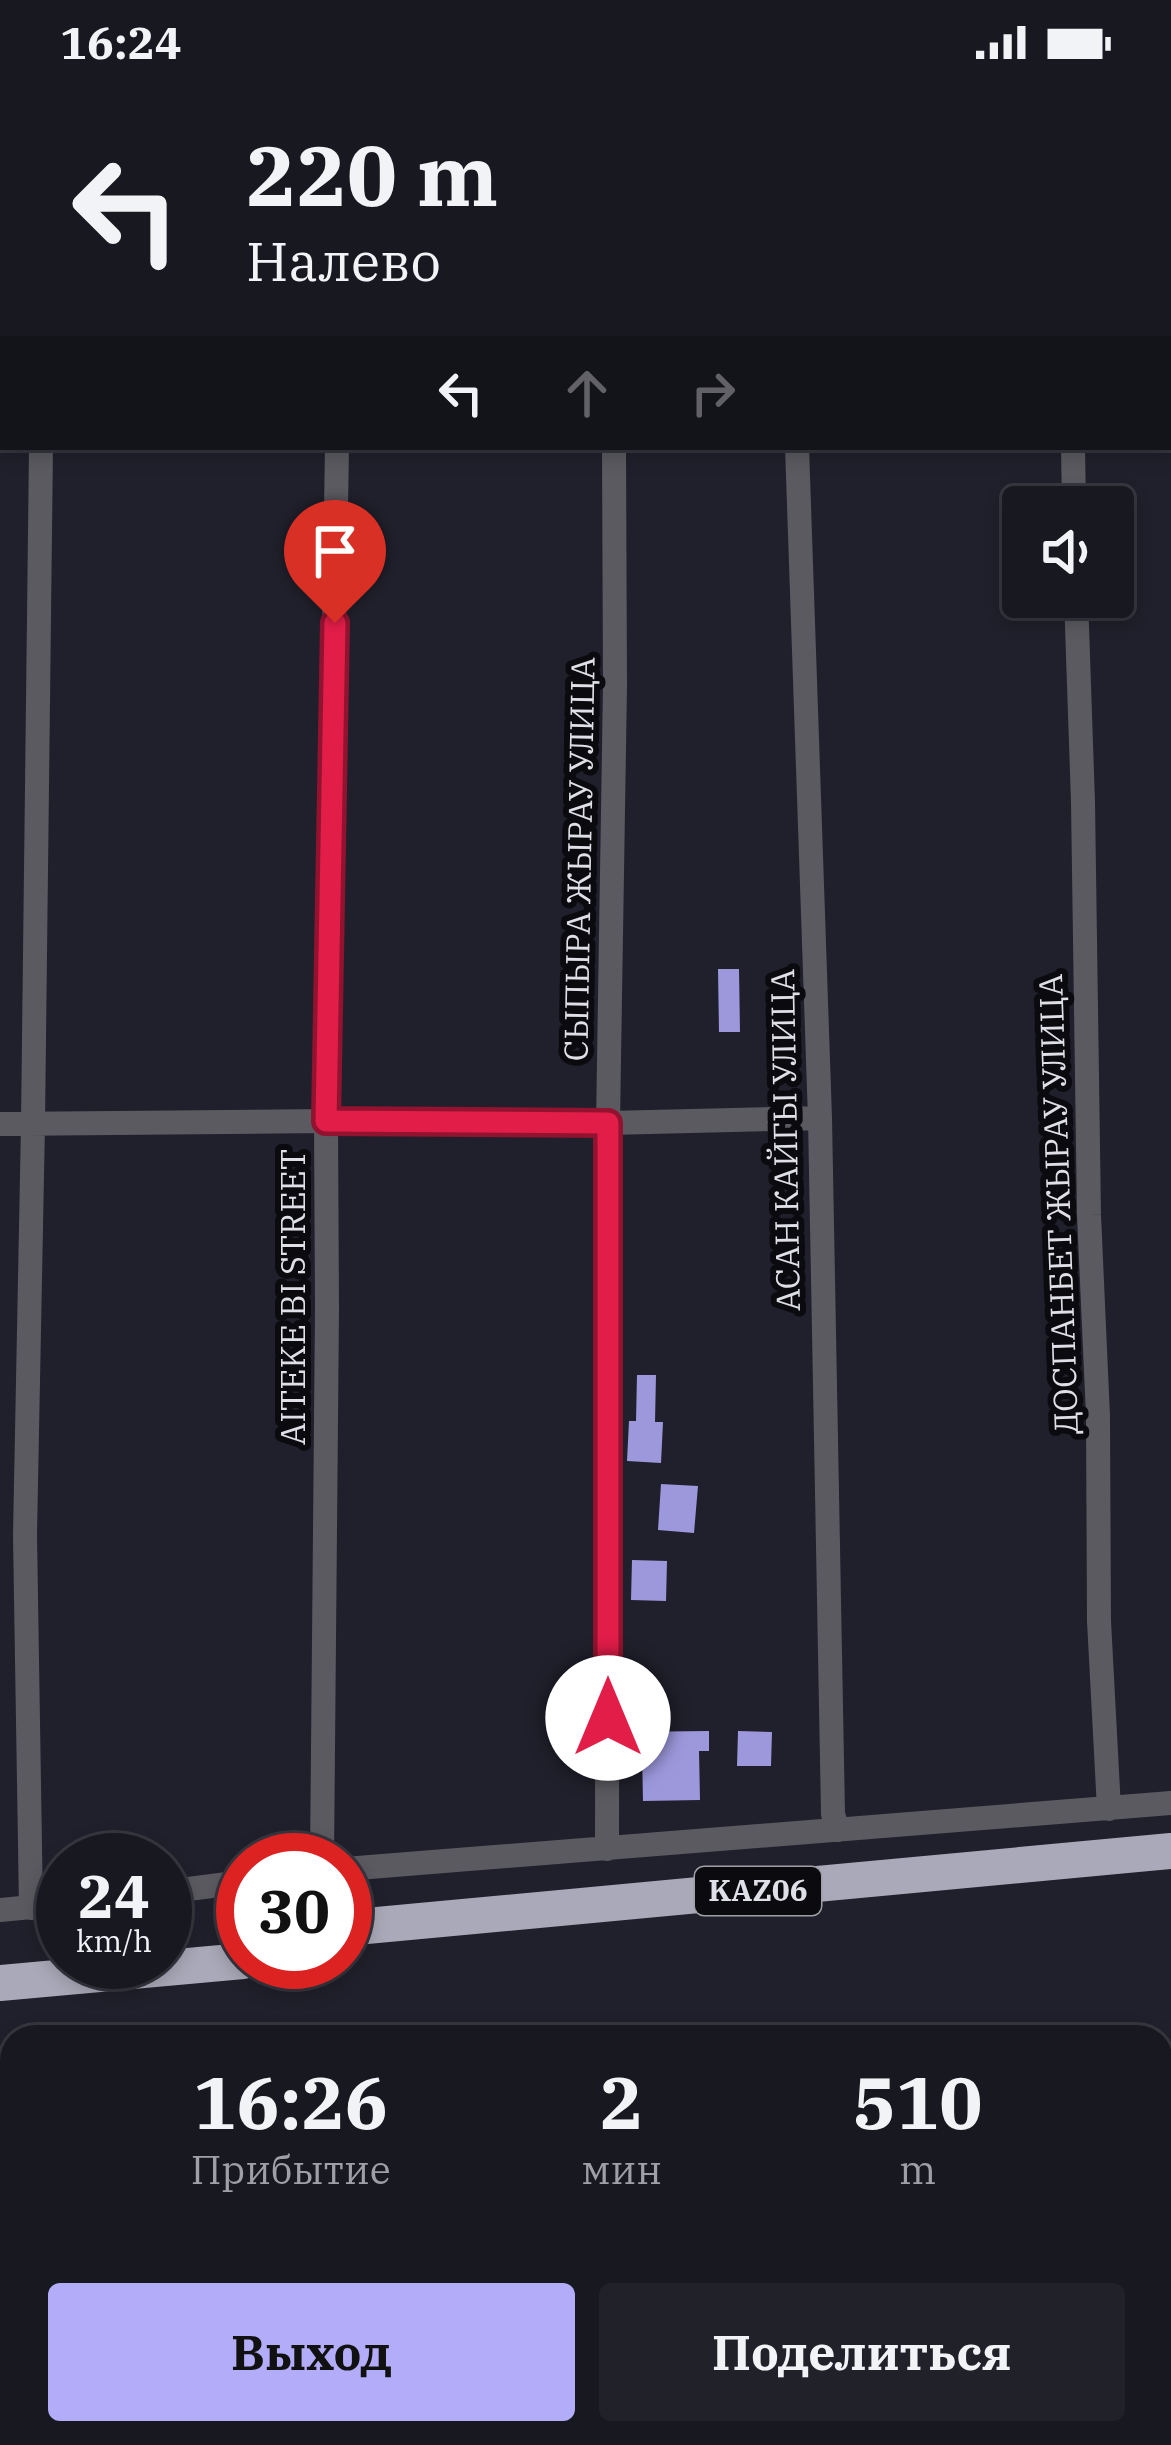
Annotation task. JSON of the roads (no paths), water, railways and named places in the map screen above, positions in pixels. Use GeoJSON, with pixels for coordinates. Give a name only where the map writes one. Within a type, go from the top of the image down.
{"type":"FeatureCollection","features":[{"type":"Feature","properties":{"kind":"highway","name":"KАZ06"},"geometry":{"type":"LineString","coordinates":[[372,1925],[1171,1851]]}},
{"type":"Feature","properties":{"kind":"highway","name":"KАZ06"},"geometry":{"type":"LineString","coordinates":[[372,1949],[1171,1874]]}},
{"type":"Feature","properties":{"kind":"highway"},"geometry":{"type":"LineString","coordinates":[[0,1960],[36,1957]]}},
{"type":"Feature","properties":{"kind":"highway"},"geometry":{"type":"LineString","coordinates":[[0,1983],[216,1963]]}},
{"type":"Feature","properties":{"kind":"street"},"geometry":{"type":"LineString","coordinates":[[31,1908],[25,1535],[41,450]]}},
{"type":"Feature","properties":{"kind":"street","name":"AITEKE BI STREET"},"geometry":{"type":"LineString","coordinates":[[322,1833],[326,1121],[337,450]]}},
{"type":"Feature","properties":{"kind":"street","name":"СЫПЫРА ЖЫРАУ УЛИЦА"},"geometry":{"type":"LineString","coordinates":[[607,1849],[614,450]]}},
{"type":"Feature","properties":{"kind":"street","name":"АСАН КАЙГЫ УЛИЦА"},"geometry":{"type":"LineString","coordinates":[[797,450],[820,1118],[832,1814],[838,1830]]}},
{"type":"Feature","properties":{"kind":"street"},"geometry":{"type":"LineString","coordinates":[[1073,450],[1074,486]]}},
{"type":"Feature","properties":{"kind":"street","name":"ДОСПАНБЕТ ЖЫРАУ УЛИЦА"},"geometry":{"type":"LineString","coordinates":[[1077,618],[1100,1621],[1109,1809]]}},
{"type":"Feature","properties":{"kind":"street"},"geometry":{"type":"LineString","coordinates":[[0,1124],[820,1118]]}},
{"type":"Feature","properties":{"kind":"street"},"geometry":{"type":"LineString","coordinates":[[372,1867],[1171,1803]]}},
{"type":"Feature","properties":{"kind":"street"},"geometry":{"type":"LineString","coordinates":[[0,1910],[36,1907]]}}]}
